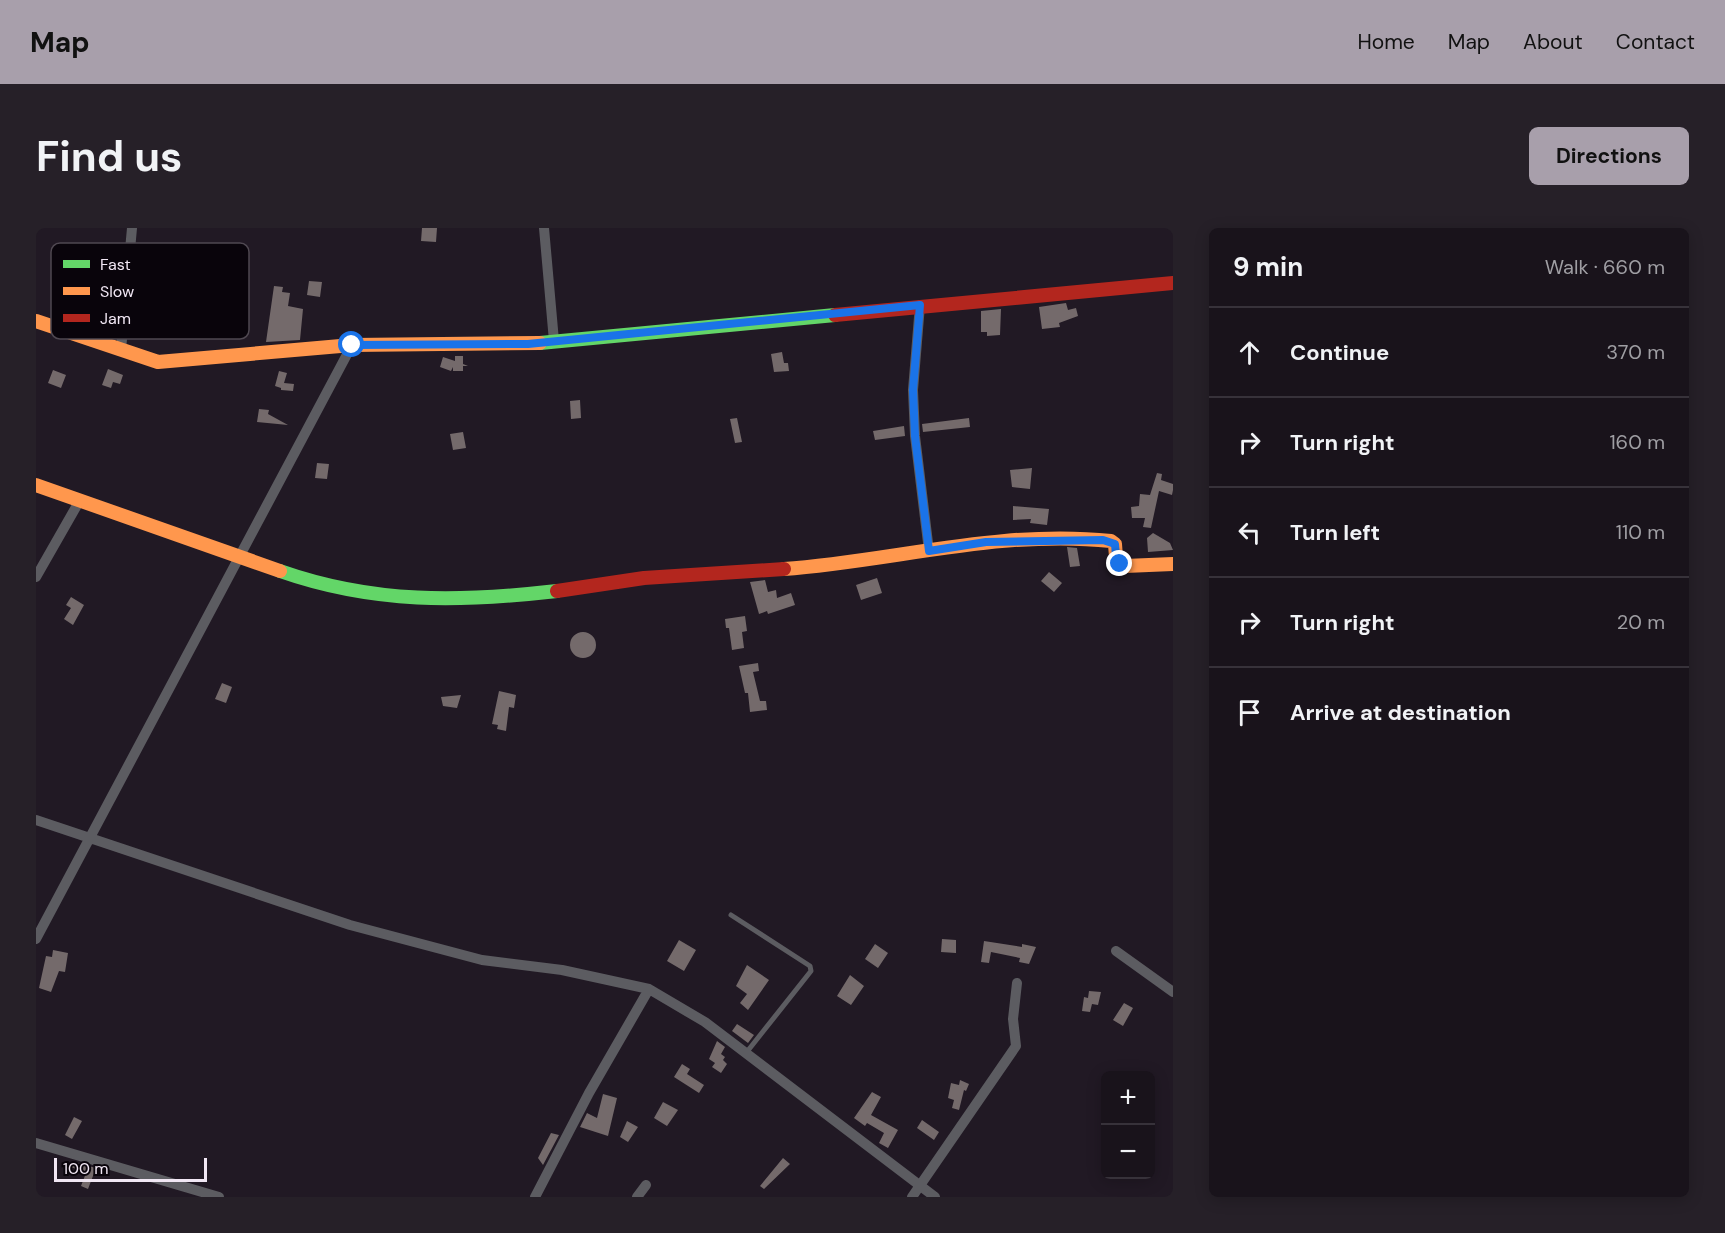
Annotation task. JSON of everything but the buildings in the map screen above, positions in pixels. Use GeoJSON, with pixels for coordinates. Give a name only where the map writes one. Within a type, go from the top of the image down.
{"type":"FeatureCollection","features":[{"type":"Feature","properties":{"kind":"street"},"geometry":{"type":"LineString","coordinates":[[131,243],[132,228]]}},
{"type":"Feature","properties":{"kind":"street"},"geometry":{"type":"LineString","coordinates":[[544,228],[554,341]]}},
{"type":"Feature","properties":{"kind":"street"},"geometry":{"type":"LineString","coordinates":[[89,339],[159,362],[352,345],[554,341],[1173,283]]}},
{"type":"Feature","properties":{"kind":"street"},"geometry":{"type":"LineString","coordinates":[[920,305],[913,390],[915,436],[929,551]]}},
{"type":"Feature","properties":{"kind":"street"},"geometry":{"type":"LineString","coordinates":[[36,321],[51,326]]}},
{"type":"Feature","properties":{"kind":"street"},"geometry":{"type":"LineString","coordinates":[[121,350],[122,339]]}},
{"type":"Feature","properties":{"kind":"street"},"geometry":{"type":"LineString","coordinates":[[36,939],[352,345]]}},
{"type":"Feature","properties":{"kind":"street"},"geometry":{"type":"LineString","coordinates":[[36,485],[349,594],[417,601],[873,560],[986,542],[1103,540],[1115,544],[1116,556],[1125,566],[1173,564]]}},
{"type":"Feature","properties":{"kind":"street"},"geometry":{"type":"LineString","coordinates":[[36,577],[80,500]]}},
{"type":"Feature","properties":{"kind":"street"},"geometry":{"type":"LineString","coordinates":[[36,820],[350,925],[482,960],[562,970],[649,989],[705,1022],[935,1197]]}},
{"type":"Feature","properties":{"kind":"street"},"geometry":{"type":"LineString","coordinates":[[1116,951],[1173,992]]}},
{"type":"Feature","properties":{"kind":"street"},"geometry":{"type":"LineString","coordinates":[[912,1197],[1016,1046],[1013,1020],[1017,983]]}},
{"type":"Feature","properties":{"kind":"street"},"geometry":{"type":"LineString","coordinates":[[535,1197],[589,1093],[649,989]]}},
{"type":"Feature","properties":{"kind":"street"},"geometry":{"type":"LineString","coordinates":[[36,1143],[219,1197]]}},
{"type":"Feature","properties":{"kind":"street"},"geometry":{"type":"LineString","coordinates":[[637,1197],[646,1185]]}},
{"type":"Feature","properties":{"kind":"lane"},"geometry":{"type":"LineString","coordinates":[[731,915],[810,966],[811,970],[746,1053]]}},
{"type":"Feature","properties":{"kind":"traffic: fast"},"geometry":{"type":"LineString","coordinates":[[540,343],[835,315]]}},
{"type":"Feature","properties":{"kind":"traffic: fast"},"geometry":{"type":"LineString","coordinates":[[280,571],[349,590],[417,598],[486,597],[557,591]]}},
{"type":"Feature","properties":{"kind":"traffic: slow"},"geometry":{"type":"LineString","coordinates":[[36,321],[51,326]]}},
{"type":"Feature","properties":{"kind":"traffic: slow"},"geometry":{"type":"LineString","coordinates":[[90,339],[158,362],[352,345],[540,343]]}},
{"type":"Feature","properties":{"kind":"traffic: slow"},"geometry":{"type":"LineString","coordinates":[[36,485],[280,571]]}},
{"type":"Feature","properties":{"kind":"traffic: slow"},"geometry":{"type":"LineString","coordinates":[[784,569],[988,542],[1070,538],[1111,541],[1115,544],[1116,557],[1125,566],[1173,564]]}},
{"type":"Feature","properties":{"kind":"traffic: jam"},"geometry":{"type":"LineString","coordinates":[[835,315],[1173,283]]}},
{"type":"Feature","properties":{"kind":"traffic: jam"},"geometry":{"type":"LineString","coordinates":[[557,591],[644,578],[784,569]]}},
{"type":"Feature","properties":{"kind":"route"},"geometry":{"type":"LineString","coordinates":[[352,345],[528,344],[920,305],[913,390],[915,436],[929,551],[986,542],[1043,539],[1103,540],[1115,544],[1116,556],[1120,564]]}}]}
